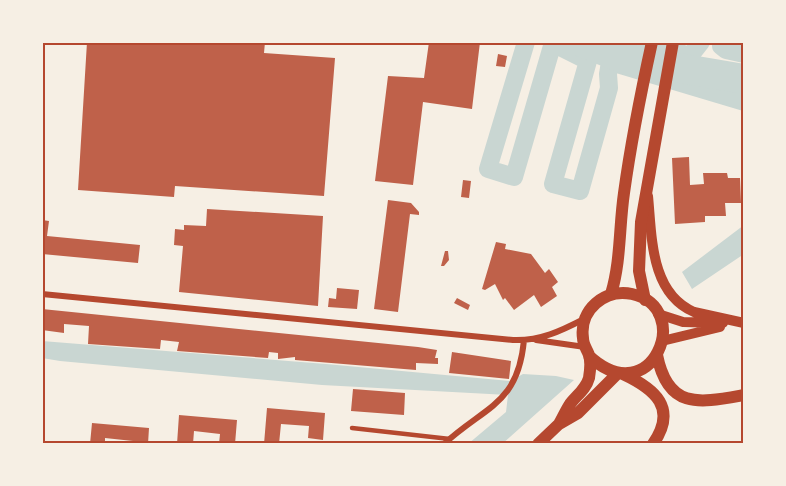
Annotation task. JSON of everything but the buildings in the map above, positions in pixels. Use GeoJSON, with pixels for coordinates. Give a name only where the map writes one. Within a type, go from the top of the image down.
{"type":"FeatureCollection","features":[{"type":"Feature","properties":{"kind":"main road"},"geometry":{"type":"LineString","coordinates":[[611,294],[617,270],[625,184],[652,42]]}},
{"type":"Feature","properties":{"kind":"main road"},"geometry":{"type":"LineString","coordinates":[[645,300],[639,271],[641,222],[673,42]]}},
{"type":"Feature","properties":{"kind":"main road"},"geometry":{"type":"LineString","coordinates":[[538,444],[559,424],[578,412],[620,373],[641,369],[657,356],[663,328],[658,314],[645,300],[623,293],[611,294],[591,308],[585,319],[582,338],[587,351],[589,377],[585,387],[569,405],[559,424]]}},
{"type":"Feature","properties":{"kind":"main road"},"geometry":{"type":"LineString","coordinates":[[587,351],[602,368],[620,373],[648,387],[659,399],[664,414],[663,424],[653,444]]}},
{"type":"Feature","properties":{"kind":"main road"},"geometry":{"type":"LineString","coordinates":[[657,356],[664,380],[673,392],[683,399],[704,401],[744,395]]}},
{"type":"Feature","properties":{"kind":"street"},"geometry":{"type":"LineString","coordinates":[[647,189],[655,258],[666,287],[687,308],[703,315],[744,323]]}},
{"type":"Feature","properties":{"kind":"street"},"geometry":{"type":"LineString","coordinates":[[42,294],[524,340],[535,339],[562,330],[585,319]]}},
{"type":"Feature","properties":{"kind":"street"},"geometry":{"type":"LineString","coordinates":[[658,314],[683,322],[744,323]]}},
{"type":"Feature","properties":{"kind":"street"},"geometry":{"type":"LineString","coordinates":[[662,341],[744,323]]}},
{"type":"Feature","properties":{"kind":"street"},"geometry":{"type":"LineString","coordinates":[[535,339],[587,351]]}},
{"type":"Feature","properties":{"kind":"street"},"geometry":{"type":"LineString","coordinates":[[447,441],[503,398],[519,368],[524,340]]}},
{"type":"Feature","properties":{"kind":"lane"},"geometry":{"type":"LineString","coordinates":[[352,429],[447,441]]}},
{"type":"Feature","properties":{"kind":"shaded area"},"geometry":{"type":"Polygon","coordinates":[[[744,225],[744,254],[692,289],[682,272],[744,225]]]}},
{"type":"Feature","properties":{"kind":"shaded area"},"geometry":{"type":"Polygon","coordinates":[[[42,341],[510,381],[523,374],[556,376],[574,380],[502,444],[468,444],[506,412],[508,395],[322,385],[60,361],[42,358],[42,341]]]}},
{"type":"Feature","properties":{"kind":"waterway"},"geometry":{"type":"LineString","coordinates":[[526,42],[488,169],[514,177],[552,46],[560,47],[588,61],[553,184],[580,191],[609,88],[610,62],[744,102]]}},
{"type":"Feature","properties":{"kind":"waterway"},"geometry":{"type":"LineString","coordinates":[[582,42],[625,59],[744,79]]}},
{"type":"Feature","properties":{"kind":"waterway"},"geometry":{"type":"LineString","coordinates":[[620,42],[627,45],[641,42],[690,56],[701,42]]}},
{"type":"Feature","properties":{"kind":"waterway"},"geometry":{"type":"LineString","coordinates":[[721,42],[721,46],[726,50],[744,54]]}}]}
